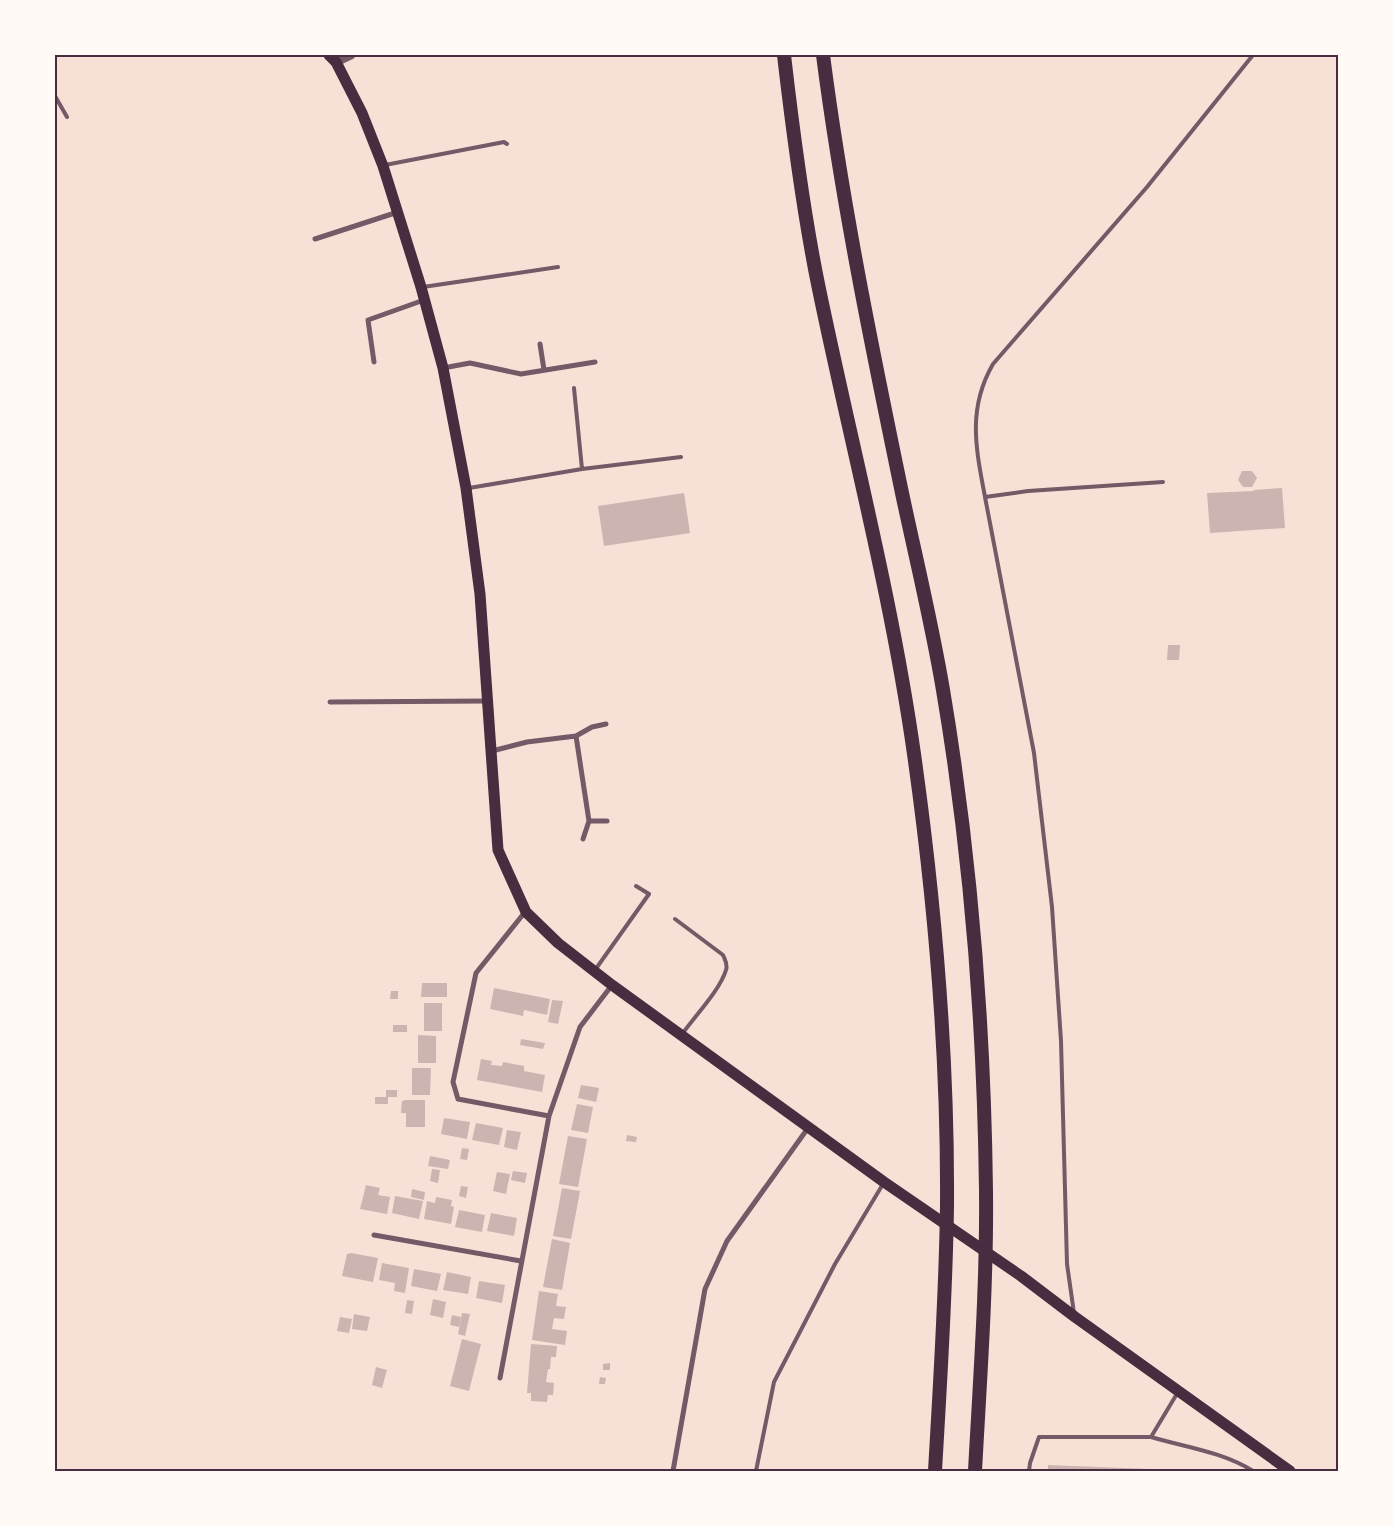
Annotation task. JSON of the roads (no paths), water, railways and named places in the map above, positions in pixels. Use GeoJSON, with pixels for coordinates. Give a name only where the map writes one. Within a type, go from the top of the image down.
{"type":"FeatureCollection","features":[{"type":"Feature","properties":{"kind":"highway"},"geometry":{"type":"LineString","coordinates":[[784,55],[796,159],[816,277],[888,607],[914,751],[928,869],[942,1040],[947,1202],[945,1288],[936,1471]]}},
{"type":"Feature","properties":{"kind":"highway"},"geometry":{"type":"LineString","coordinates":[[823,55],[835,153],[870,342],[943,688],[962,817],[975,938],[983,1068],[986,1193],[984,1290],[975,1471]]}},
{"type":"Feature","properties":{"kind":"main road"},"geometry":{"type":"LineString","coordinates":[[333,59],[362,113],[382,166],[421,287],[443,368],[466,488],[480,594],[498,850],[526,912],[558,944],[612,985],[884,1182],[1021,1276],[1075,1317],[1290,1471]]}},
{"type":"Feature","properties":{"kind":"street"},"geometry":{"type":"LineString","coordinates":[[333,59],[351,55]]}},
{"type":"Feature","properties":{"kind":"street"},"geometry":{"type":"LineString","coordinates":[[316,239],[398,212]]}},
{"type":"Feature","properties":{"kind":"street"},"geometry":{"type":"LineString","coordinates":[[374,362],[368,320],[424,300]]}},
{"type":"Feature","properties":{"kind":"street"},"geometry":{"type":"LineString","coordinates":[[540,344],[544,370]]}},
{"type":"Feature","properties":{"kind":"street"},"geometry":{"type":"LineString","coordinates":[[443,368],[470,363],[521,374],[595,362]]}},
{"type":"Feature","properties":{"kind":"street"},"geometry":{"type":"LineString","coordinates":[[330,702],[488,701]]}},
{"type":"Feature","properties":{"kind":"street"},"geometry":{"type":"LineString","coordinates":[[491,751],[527,742],[576,736],[592,727],[606,724]]}},
{"type":"Feature","properties":{"kind":"street"},"geometry":{"type":"LineString","coordinates":[[576,736],[589,821],[583,839]]}},
{"type":"Feature","properties":{"kind":"street"},"geometry":{"type":"LineString","coordinates":[[589,821],[607,821]]}},
{"type":"Feature","properties":{"kind":"street"},"geometry":{"type":"LineString","coordinates":[[526,912],[476,973],[453,1082],[458,1099],[549,1116]]}},
{"type":"Feature","properties":{"kind":"street"},"geometry":{"type":"LineString","coordinates":[[500,1378],[549,1116],[580,1027],[612,985]]}},
{"type":"Feature","properties":{"kind":"street"},"geometry":{"type":"LineString","coordinates":[[673,1471],[705,1289],[727,1241],[809,1127]]}},
{"type":"Feature","properties":{"kind":"street"},"geometry":{"type":"LineString","coordinates":[[374,1235],[521,1261]]}},
{"type":"Feature","properties":{"kind":"lane"},"geometry":{"type":"LineString","coordinates":[[1075,1317],[1067,1264],[1062,1041],[1052,907],[1034,753],[974,442],[981,390],[993,364],[1147,187],[1254,55]]}},
{"type":"Feature","properties":{"kind":"lane"},"geometry":{"type":"LineString","coordinates":[[55,96],[67,117]]}},
{"type":"Feature","properties":{"kind":"lane"},"geometry":{"type":"LineString","coordinates":[[382,166],[504,142],[506,144]]}},
{"type":"Feature","properties":{"kind":"lane"},"geometry":{"type":"LineString","coordinates":[[421,287],[558,267]]}},
{"type":"Feature","properties":{"kind":"lane"},"geometry":{"type":"LineString","coordinates":[[574,388],[582,469]]}},
{"type":"Feature","properties":{"kind":"lane"},"geometry":{"type":"LineString","coordinates":[[466,488],[582,469],[681,457]]}},
{"type":"Feature","properties":{"kind":"lane"},"geometry":{"type":"LineString","coordinates":[[985,497],[1028,491],[1163,482]]}},
{"type":"Feature","properties":{"kind":"lane"},"geometry":{"type":"LineString","coordinates":[[594,970],[649,894],[636,886]]}},
{"type":"Feature","properties":{"kind":"lane"},"geometry":{"type":"LineString","coordinates":[[675,919],[722,955],[727,963],[727,969],[721,981],[681,1035]]}},
{"type":"Feature","properties":{"kind":"lane"},"geometry":{"type":"LineString","coordinates":[[756,1471],[774,1382],[821,1288],[884,1182]]}},
{"type":"Feature","properties":{"kind":"lane"},"geometry":{"type":"LineString","coordinates":[[1151,1438],[1179,1391]]}},
{"type":"Feature","properties":{"kind":"lane"},"geometry":{"type":"LineString","coordinates":[[1030,1471],[1030,1463],[1040,1436],[1151,1438],[1236,1460],[1253,1471]]}}]}
